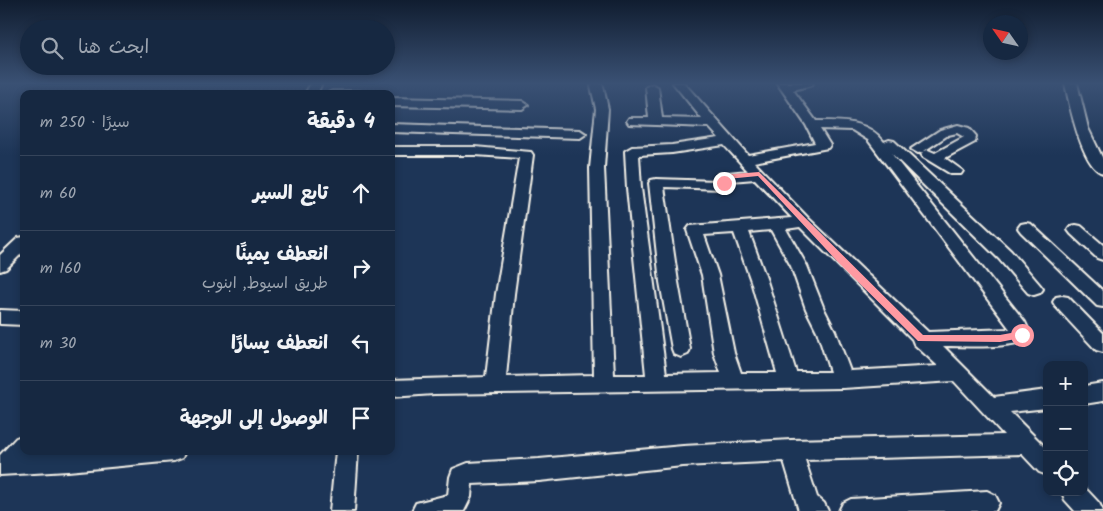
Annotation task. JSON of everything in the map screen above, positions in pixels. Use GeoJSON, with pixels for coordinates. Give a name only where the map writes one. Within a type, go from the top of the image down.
{"type":"FeatureCollection","features":[{"type":"Feature","properties":{"kind":"street"},"geometry":{"type":"LineString","coordinates":[[602,107],[597,168],[600,190],[598,222],[600,229],[604,384]]}},
{"type":"Feature","properties":{"kind":"street"},"geometry":{"type":"LineString","coordinates":[[654,107],[656,122]]}},
{"type":"Feature","properties":{"kind":"street"},"geometry":{"type":"LineString","coordinates":[[698,107],[727,141],[804,222],[921,339],[958,373],[1043,461]]}},
{"type":"Feature","properties":{"kind":"street"},"geometry":{"type":"LineString","coordinates":[[746,159],[824,145],[799,107]]}},
{"type":"Feature","properties":{"kind":"street"},"geometry":{"type":"LineString","coordinates":[[1076,107],[1081,130],[1090,150],[1103,169]]}},
{"type":"Feature","properties":{"kind":"street"},"geometry":{"type":"LineString","coordinates":[[633,120],[712,123]]}},
{"type":"Feature","properties":{"kind":"street"},"geometry":{"type":"LineString","coordinates":[[812,125],[859,128],[868,132],[974,224],[1034,289]]}},
{"type":"Feature","properties":{"kind":"street"},"geometry":{"type":"LineString","coordinates":[[395,128],[580,134]]}},
{"type":"Feature","properties":{"kind":"street"},"geometry":{"type":"LineString","coordinates":[[918,150],[952,128],[961,129],[970,136],[970,139],[936,158]]}},
{"type":"Feature","properties":{"kind":"street"},"geometry":{"type":"LineString","coordinates":[[657,382],[646,268],[634,188],[632,151],[672,149],[727,141]]}},
{"type":"Feature","properties":{"kind":"street"},"geometry":{"type":"LineString","coordinates":[[883,144],[904,144],[936,158],[956,171]]}},
{"type":"Feature","properties":{"kind":"street"},"geometry":{"type":"LineString","coordinates":[[883,144],[884,155],[1016,322],[1022,335],[1000,338],[921,339]]}},
{"type":"Feature","properties":{"kind":"street"},"geometry":{"type":"LineString","coordinates":[[395,151],[475,151],[526,155],[505,294],[495,385]]}},
{"type":"Feature","properties":{"kind":"street"},"geometry":{"type":"LineString","coordinates":[[681,349],[669,282],[656,183],[722,185],[724,183],[723,177],[759,174]]}},
{"type":"Feature","properties":{"kind":"street"},"geometry":{"type":"LineString","coordinates":[[734,381],[724,353],[710,275],[695,230],[804,222]]}},
{"type":"Feature","properties":{"kind":"street"},"geometry":{"type":"LineString","coordinates":[[775,224],[799,266],[815,309],[826,331],[843,380]]}},
{"type":"Feature","properties":{"kind":"street"},"geometry":{"type":"LineString","coordinates":[[740,228],[759,281],[789,381]]}},
{"type":"Feature","properties":{"kind":"street"},"geometry":{"type":"LineString","coordinates":[[1026,228],[1103,301]]}},
{"type":"Feature","properties":{"kind":"street"},"geometry":{"type":"LineString","coordinates":[[1076,230],[1103,254]]}},
{"type":"Feature","properties":{"kind":"street"},"geometry":{"type":"LineString","coordinates":[[0,265],[20,246]]}},
{"type":"Feature","properties":{"kind":"street"},"geometry":{"type":"LineString","coordinates":[[1062,302],[1103,345]]}},
{"type":"Feature","properties":{"kind":"street"},"geometry":{"type":"LineString","coordinates":[[0,317],[20,318]]}},
{"type":"Feature","properties":{"kind":"street"},"geometry":{"type":"LineString","coordinates":[[395,389],[434,386],[843,380],[958,373]]}},
{"type":"Feature","properties":{"kind":"street"},"geometry":{"type":"LineString","coordinates":[[1088,394],[1103,392]]}},
{"type":"Feature","properties":{"kind":"street"},"geometry":{"type":"LineString","coordinates":[[990,406],[1043,399]]}},
{"type":"Feature","properties":{"kind":"street"},"geometry":{"type":"LineString","coordinates":[[424,511],[455,505],[459,497],[461,477],[468,474],[557,469],[683,456],[791,450],[1027,444]]}},
{"type":"Feature","properties":{"kind":"street"},"geometry":{"type":"LineString","coordinates":[[4,465],[20,450]]}},
{"type":"Feature","properties":{"kind":"street"},"geometry":{"type":"LineString","coordinates":[[791,450],[808,504],[816,511]]}},
{"type":"Feature","properties":{"kind":"street"},"geometry":{"type":"LineString","coordinates":[[4,465],[125,455]]}},
{"type":"Feature","properties":{"kind":"street"},"geometry":{"type":"LineString","coordinates":[[342,511],[347,455]]}},
{"type":"Feature","properties":{"kind":"street"},"geometry":{"type":"LineString","coordinates":[[1076,496],[1090,511]]}},
{"type":"Feature","properties":{"kind":"street"},"geometry":{"type":"LineString","coordinates":[[851,511],[987,503]]}},
{"type":"Feature","properties":{"kind":"route"},"geometry":{"type":"LineString","coordinates":[[724,183],[723,177],[759,174],[840,259],[921,339],[1000,338],[1022,335]]}}]}
